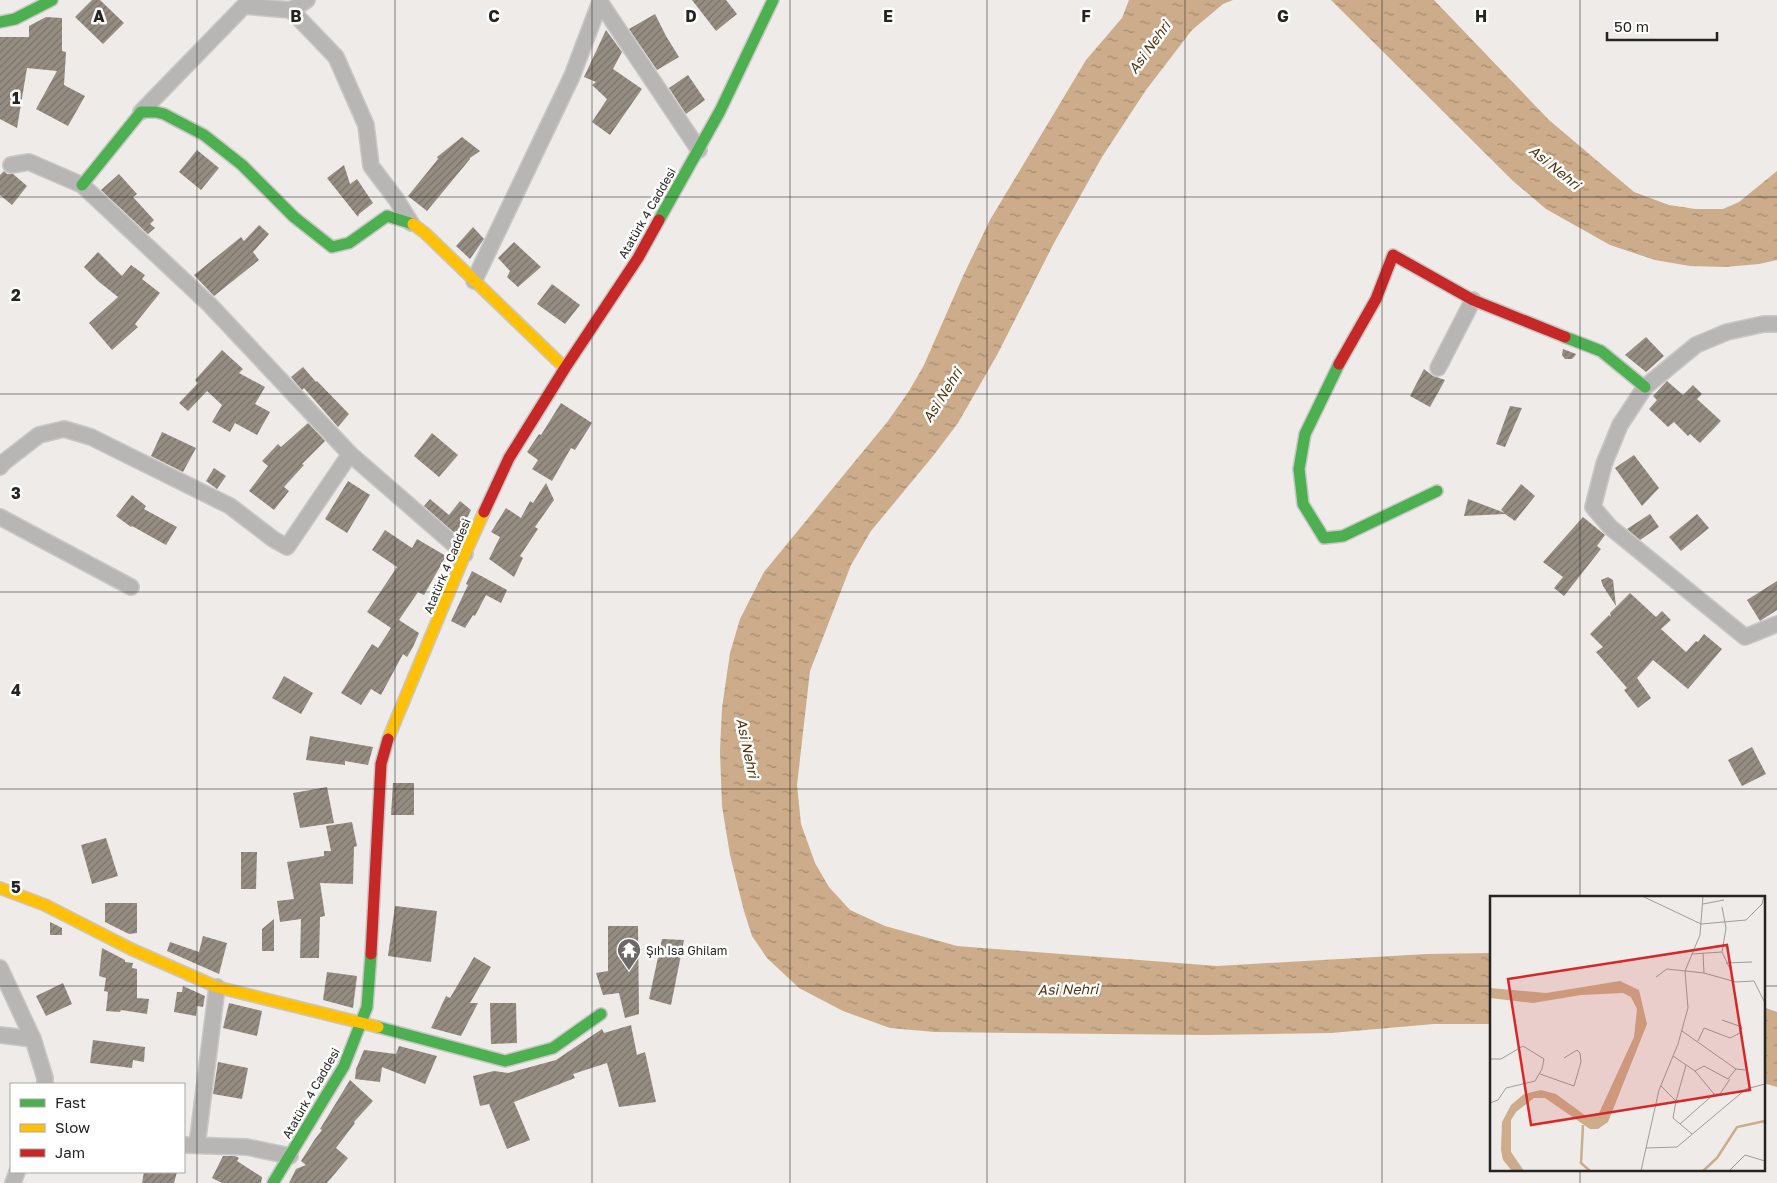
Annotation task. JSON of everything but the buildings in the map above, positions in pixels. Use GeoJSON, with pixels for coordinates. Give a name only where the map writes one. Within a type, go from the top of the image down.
{"type":"FeatureCollection","features":[{"type":"Feature","properties":{"kind":"street"},"geometry":{"type":"LineString","coordinates":[[0,22],[15,19],[52,0]]}},
{"type":"Feature","properties":{"kind":"street"},"geometry":{"type":"LineString","coordinates":[[82,185],[142,112],[244,6],[291,10],[307,0]]}},
{"type":"Feature","properties":{"kind":"street","name":"Atatürk 4 Caddesi"},"geometry":{"type":"LineString","coordinates":[[277,1181],[344,1066],[367,1007],[372,948],[381,764],[391,730],[465,554],[509,458],[565,368],[638,258],[720,111],[773,0]]}},
{"type":"Feature","properties":{"kind":"street"},"geometry":{"type":"LineString","coordinates":[[600,1],[699,150]]}},
{"type":"Feature","properties":{"kind":"street"},"geometry":{"type":"LineString","coordinates":[[474,282],[572,76],[600,1]]}},
{"type":"Feature","properties":{"kind":"street"},"geometry":{"type":"LineString","coordinates":[[291,10],[336,57],[366,125],[371,166],[396,199],[411,223]]}},
{"type":"Feature","properties":{"kind":"street"},"geometry":{"type":"LineString","coordinates":[[142,112],[160,113],[194,129],[239,162],[289,212],[332,247],[349,243],[387,216],[411,223],[425,232],[474,282],[565,368]]}},
{"type":"Feature","properties":{"kind":"street"},"geometry":{"type":"LineString","coordinates":[[11,166],[29,162],[82,185],[210,305],[350,454],[465,554]]}},
{"type":"Feature","properties":{"kind":"street"},"geometry":{"type":"LineString","coordinates":[[1437,491],[1343,536],[1324,538],[1303,504],[1300,469],[1305,434],[1325,390],[1376,299],[1393,255],[1473,300],[1601,352],[1644,387]]}},
{"type":"Feature","properties":{"kind":"street"},"geometry":{"type":"LineString","coordinates":[[1438,368],[1473,300]]}},
{"type":"Feature","properties":{"kind":"street"},"geometry":{"type":"LineString","coordinates":[[1777,324],[1764,324],[1727,332],[1696,345],[1644,387],[1620,425],[1604,464],[1593,507],[1610,528],[1745,637],[1777,624]]}},
{"type":"Feature","properties":{"kind":"street"},"geometry":{"type":"LineString","coordinates":[[0,467],[39,435],[64,429],[90,437],[230,506],[287,547],[350,454]]}},
{"type":"Feature","properties":{"kind":"street"},"geometry":{"type":"LineString","coordinates":[[0,517],[131,587]]}},
{"type":"Feature","properties":{"kind":"street"},"geometry":{"type":"LineString","coordinates":[[0,888],[45,905],[131,949],[217,987],[506,1061],[553,1048],[602,1014]]}},
{"type":"Feature","properties":{"kind":"street"},"geometry":{"type":"LineString","coordinates":[[0,968],[33,1039],[45,1083]]}},
{"type":"Feature","properties":{"kind":"street"},"geometry":{"type":"LineString","coordinates":[[217,987],[190,1145],[247,1147],[290,1156]]}},
{"type":"Feature","properties":{"kind":"street"},"geometry":{"type":"LineString","coordinates":[[0,1035],[33,1039]]}},
{"type":"Feature","properties":{"kind":"water","name":"Asi Nehri"},"geometry":{"type":"Polygon","coordinates":[[[1129,0],[1233,0],[1223,4],[1192,30],[1146,90],[1102,157],[1054,243],[997,355],[958,423],[871,531],[851,565],[810,671],[797,785],[801,824],[815,863],[829,887],[850,910],[885,926],[957,946],[1217,966],[1427,954],[1490,953],[1490,1024],[1434,1024],[1331,1033],[1206,1035],[935,1032],[890,1028],[843,1011],[799,988],[767,958],[752,936],[730,855],[722,806],[720,751],[722,708],[730,653],[740,619],[764,572],[888,421],[909,391],[924,365],[990,220],[1086,60],[1122,18],[1129,0]]]}},
{"type":"Feature","properties":{"kind":"water","name":"Asi Nehri"},"geometry":{"type":"Polygon","coordinates":[[[1331,0],[1434,0],[1549,120],[1634,192],[1669,205],[1695,209],[1723,209],[1739,202],[1777,171],[1777,260],[1759,264],[1725,267],[1690,266],[1655,260],[1610,245],[1546,209],[1513,181],[1331,0]]]}},
{"type":"Feature","properties":{"kind":"water"},"geometry":{"type":"Polygon","coordinates":[[[1764,1007],[1777,1012],[1777,1087],[1764,1083],[1764,1007]]]}},
{"type":"Feature","properties":{"kind":"traffic: fast"},"geometry":{"type":"LineString","coordinates":[[0,22],[15,19],[52,0]]}},
{"type":"Feature","properties":{"kind":"traffic: fast"},"geometry":{"type":"LineString","coordinates":[[659,220],[720,111],[773,0]]}},
{"type":"Feature","properties":{"kind":"traffic: fast"},"geometry":{"type":"LineString","coordinates":[[82,185],[141,112],[156,112],[164,114],[204,135],[242,165],[294,217],[332,247],[349,243],[387,216],[413,224]]}},
{"type":"Feature","properties":{"kind":"traffic: fast"},"geometry":{"type":"LineString","coordinates":[[1565,337],[1601,351],[1645,387]]}},
{"type":"Feature","properties":{"kind":"traffic: fast"},"geometry":{"type":"LineString","coordinates":[[1339,364],[1305,434],[1299,469],[1303,504],[1324,538],[1343,536],[1437,491]]}},
{"type":"Feature","properties":{"kind":"traffic: fast"},"geometry":{"type":"LineString","coordinates":[[273,1183],[344,1066],[367,1007],[371,954]]}},
{"type":"Feature","properties":{"kind":"traffic: fast"},"geometry":{"type":"LineString","coordinates":[[378,1027],[505,1061],[553,1048],[601,1014]]}},
{"type":"Feature","properties":{"kind":"traffic: slow"},"geometry":{"type":"LineString","coordinates":[[413,224],[425,233],[565,368]]}},
{"type":"Feature","properties":{"kind":"traffic: slow"},"geometry":{"type":"LineString","coordinates":[[388,739],[484,512]]}},
{"type":"Feature","properties":{"kind":"traffic: slow"},"geometry":{"type":"LineString","coordinates":[[0,888],[45,905],[131,949],[217,987],[378,1027]]}},
{"type":"Feature","properties":{"kind":"traffic: jam"},"geometry":{"type":"LineString","coordinates":[[484,512],[509,458],[565,368],[638,258],[659,220]]}},
{"type":"Feature","properties":{"kind":"traffic: jam"},"geometry":{"type":"LineString","coordinates":[[1339,364],[1376,299],[1393,255],[1473,300],[1565,337]]}},
{"type":"Feature","properties":{"kind":"traffic: jam"},"geometry":{"type":"LineString","coordinates":[[371,954],[381,764],[388,739]]}},
{"type":"Feature","properties":{"kind":"place","name":"Şıh Isa Ghilam"},"geometry":{"type":"Point","coordinates":[629,971]}}]}
